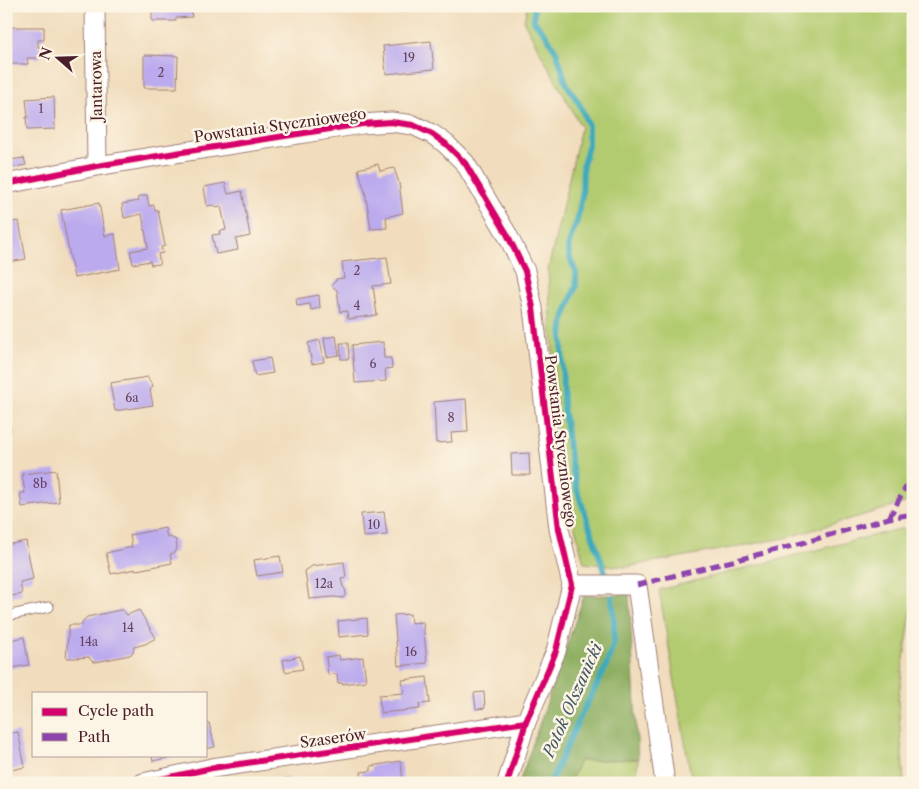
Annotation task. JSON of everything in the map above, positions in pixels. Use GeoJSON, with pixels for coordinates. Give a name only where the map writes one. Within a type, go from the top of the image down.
{"type":"FeatureCollection","features":[{"type":"Feature","properties":{"kind":"street","name":"Jantarowa"},"geometry":{"type":"LineString","coordinates":[[95,6],[97,166]]}},
{"type":"Feature","properties":{"kind":"street","name":"Powstania Styczniowego"},"geometry":{"type":"LineString","coordinates":[[6,184],[176,152],[352,126],[391,122],[413,125],[432,134],[446,144],[465,163],[507,234],[525,271],[533,308],[559,529],[572,585]]}},
{"type":"Feature","properties":{"kind":"street"},"geometry":{"type":"LineString","coordinates":[[507,783],[526,722],[556,650],[572,585],[637,585],[665,783]]}},
{"type":"Feature","properties":{"kind":"street","name":"Szaserów"},"geometry":{"type":"LineString","coordinates":[[143,783],[212,768],[526,722]]}},
{"type":"Feature","properties":{"kind":"lane"},"geometry":{"type":"LineString","coordinates":[[6,616],[49,607]]}},
{"type":"Feature","properties":{"kind":"green space"},"geometry":{"type":"Polygon","coordinates":[[[527,6],[913,6],[913,492],[905,503],[785,538],[626,567],[584,563],[560,467],[548,270],[581,127],[524,22],[527,6]]]}},
{"type":"Feature","properties":{"kind":"green space"},"geometry":{"type":"Polygon","coordinates":[[[903,528],[913,538],[913,599],[898,700],[904,783],[692,783],[659,590],[903,528]]]}},
{"type":"Feature","properties":{"kind":"green space"},"geometry":{"type":"Polygon","coordinates":[[[629,594],[638,759],[580,761],[569,783],[519,783],[584,596],[629,594]]]}},
{"type":"Feature","properties":{"kind":"green space"},"geometry":{"type":"Polygon","coordinates":[[[638,759],[636,783],[569,783],[580,761],[638,759]]]}},
{"type":"Feature","properties":{"kind":"building"},"geometry":{"type":"Polygon","coordinates":[[[148,6],[195,6],[195,10],[191,10],[192,17],[176,18],[176,21],[152,21],[152,8],[148,8],[148,6]]]}},
{"type":"Feature","properties":{"kind":"building"},"geometry":{"type":"Polygon","coordinates":[[[383,6],[412,6],[412,12],[383,12],[383,6]]]}},
{"type":"Feature","properties":{"kind":"building"},"geometry":{"type":"Polygon","coordinates":[[[6,27],[44,27],[44,40],[38,40],[40,58],[27,58],[28,64],[6,64],[6,27]]]}},
{"type":"Feature","properties":{"kind":"building"},"geometry":{"type":"Polygon","coordinates":[[[431,41],[434,69],[386,74],[383,46],[431,41]]]}},
{"type":"Feature","properties":{"kind":"building"},"geometry":{"type":"Polygon","coordinates":[[[144,55],[178,56],[177,88],[144,88],[144,55]]]}},
{"type":"Feature","properties":{"kind":"building"},"geometry":{"type":"Polygon","coordinates":[[[54,97],[55,129],[27,130],[26,99],[54,97]]]}},
{"type":"Feature","properties":{"kind":"building"},"geometry":{"type":"Polygon","coordinates":[[[24,158],[26,165],[9,168],[9,160],[24,158]]]}},
{"type":"Feature","properties":{"kind":"building"},"geometry":{"type":"Polygon","coordinates":[[[378,164],[380,171],[394,168],[399,183],[403,213],[386,217],[387,228],[371,229],[365,191],[358,169],[378,164]]]}},
{"type":"Feature","properties":{"kind":"building"},"geometry":{"type":"Polygon","coordinates":[[[225,183],[228,194],[242,191],[250,236],[236,239],[238,250],[216,254],[212,235],[220,234],[219,231],[226,230],[221,206],[207,206],[204,187],[225,183]]]}},
{"type":"Feature","properties":{"kind":"building"},"geometry":{"type":"Polygon","coordinates":[[[147,195],[149,206],[154,205],[155,210],[158,210],[165,246],[161,247],[163,253],[158,254],[160,264],[151,265],[150,261],[133,264],[130,251],[148,248],[142,214],[124,218],[122,204],[139,201],[138,197],[147,195]]]}},
{"type":"Feature","properties":{"kind":"building"},"geometry":{"type":"Polygon","coordinates":[[[99,203],[105,236],[115,234],[120,269],[74,278],[61,210],[99,203]]]}},
{"type":"Feature","properties":{"kind":"building"},"geometry":{"type":"Polygon","coordinates":[[[19,221],[26,259],[9,262],[8,258],[6,258],[6,226],[8,226],[7,223],[19,221]]]}},
{"type":"Feature","properties":{"kind":"building"},"geometry":{"type":"Polygon","coordinates":[[[387,257],[391,284],[373,286],[377,315],[348,319],[347,311],[340,312],[337,290],[332,285],[336,279],[344,278],[342,262],[387,257]]]}},
{"type":"Feature","properties":{"kind":"building"},"geometry":{"type":"Polygon","coordinates":[[[319,295],[320,308],[311,310],[310,304],[297,306],[296,299],[319,295]]]}},
{"type":"Feature","properties":{"kind":"building"},"geometry":{"type":"Polygon","coordinates":[[[336,336],[339,355],[327,357],[324,338],[336,336]]]}},
{"type":"Feature","properties":{"kind":"building"},"geometry":{"type":"Polygon","coordinates":[[[320,340],[324,362],[312,364],[308,343],[320,340]]]}},
{"type":"Feature","properties":{"kind":"building"},"geometry":{"type":"Polygon","coordinates":[[[383,342],[384,358],[391,358],[392,368],[385,369],[386,381],[355,383],[352,345],[383,342]]]}},
{"type":"Feature","properties":{"kind":"building"},"geometry":{"type":"Polygon","coordinates":[[[340,343],[348,343],[349,359],[341,359],[340,343]]]}},
{"type":"Feature","properties":{"kind":"building"},"geometry":{"type":"Polygon","coordinates":[[[270,358],[273,373],[255,376],[252,361],[270,358]]]}},
{"type":"Feature","properties":{"kind":"building"},"geometry":{"type":"Polygon","coordinates":[[[148,377],[153,387],[150,390],[153,405],[115,411],[110,383],[148,377]]]}},
{"type":"Feature","properties":{"kind":"building"},"geometry":{"type":"Polygon","coordinates":[[[466,399],[468,432],[451,433],[452,442],[436,443],[434,402],[466,399]]]}},
{"type":"Feature","properties":{"kind":"building"},"geometry":{"type":"Polygon","coordinates":[[[6,402],[10,405],[11,411],[8,415],[11,431],[6,432],[6,402]]]}},
{"type":"Feature","properties":{"kind":"building"},"geometry":{"type":"Polygon","coordinates":[[[529,453],[530,475],[512,475],[511,454],[529,453]]]}},
{"type":"Feature","properties":{"kind":"building"},"geometry":{"type":"Polygon","coordinates":[[[56,470],[59,502],[22,507],[20,493],[25,493],[22,474],[56,470]]]}},
{"type":"Feature","properties":{"kind":"building"},"geometry":{"type":"Polygon","coordinates":[[[384,512],[387,535],[363,537],[361,514],[384,512]]]}},
{"type":"Feature","properties":{"kind":"building"},"geometry":{"type":"Polygon","coordinates":[[[165,528],[167,538],[170,537],[176,540],[177,548],[174,553],[170,554],[172,563],[111,574],[106,553],[132,547],[130,535],[165,528]]]}},
{"type":"Feature","properties":{"kind":"building"},"geometry":{"type":"Polygon","coordinates":[[[26,541],[33,579],[20,582],[22,594],[6,597],[6,545],[26,541]]]}},
{"type":"Feature","properties":{"kind":"building"},"geometry":{"type":"Polygon","coordinates":[[[280,556],[283,572],[257,576],[254,560],[280,556]]]}},
{"type":"Feature","properties":{"kind":"building"},"geometry":{"type":"Polygon","coordinates":[[[344,562],[346,578],[341,579],[346,594],[343,598],[309,599],[305,571],[312,566],[344,562]]]}},
{"type":"Feature","properties":{"kind":"building"},"geometry":{"type":"Polygon","coordinates":[[[123,610],[127,615],[139,610],[156,638],[134,647],[130,655],[96,662],[93,662],[89,657],[66,658],[69,625],[82,625],[87,617],[123,610]]]}},
{"type":"Feature","properties":{"kind":"building"},"geometry":{"type":"Polygon","coordinates":[[[410,614],[411,623],[423,622],[427,663],[398,666],[394,615],[410,614]]]}},
{"type":"Feature","properties":{"kind":"building"},"geometry":{"type":"Polygon","coordinates":[[[367,618],[368,634],[339,637],[338,621],[367,618]]]}},
{"type":"Feature","properties":{"kind":"building"},"geometry":{"type":"Polygon","coordinates":[[[24,637],[29,665],[6,669],[6,641],[24,637]]]}},
{"type":"Feature","properties":{"kind":"building"},"geometry":{"type":"Polygon","coordinates":[[[339,655],[340,660],[363,657],[366,681],[343,684],[338,683],[337,674],[328,675],[326,657],[339,655]]]}},
{"type":"Feature","properties":{"kind":"building"},"geometry":{"type":"Polygon","coordinates":[[[300,656],[303,669],[285,672],[283,660],[300,656]]]}},
{"type":"Feature","properties":{"kind":"building"},"geometry":{"type":"Polygon","coordinates":[[[427,677],[430,703],[419,704],[420,709],[381,713],[379,695],[404,693],[402,680],[427,677]]]}},
{"type":"Feature","properties":{"kind":"building"},"geometry":{"type":"Polygon","coordinates":[[[484,692],[485,708],[476,709],[474,693],[484,692]]]}},
{"type":"Feature","properties":{"kind":"building"},"geometry":{"type":"Polygon","coordinates":[[[208,723],[215,747],[208,749],[208,723]]]}},
{"type":"Feature","properties":{"kind":"building"},"geometry":{"type":"Polygon","coordinates":[[[18,732],[25,767],[6,771],[6,734],[18,732]]]}},
{"type":"Feature","properties":{"kind":"building"},"geometry":{"type":"Polygon","coordinates":[[[152,756],[176,756],[153,761],[152,756]]]}},
{"type":"Feature","properties":{"kind":"building"},"geometry":{"type":"Polygon","coordinates":[[[401,761],[403,783],[362,783],[361,772],[371,771],[371,766],[401,761]]]}},
{"type":"Feature","properties":{"kind":"building"},"geometry":{"type":"Polygon","coordinates":[[[289,778],[290,783],[279,783],[279,780],[289,778]]]}},
{"type":"Feature","properties":{"kind":"waterway","name":"Potok Olszanicki"},"geometry":{"type":"LineString","coordinates":[[534,6],[534,21],[546,35],[557,53],[566,83],[580,105],[588,125],[588,146],[583,165],[582,196],[577,221],[568,248],[576,273],[576,286],[564,318],[562,336],[563,405],[576,487],[605,572]]}},
{"type":"Feature","properties":{"kind":"waterway","name":"Potok Olszanicki"},"geometry":{"type":"LineString","coordinates":[[550,783],[580,717],[605,669],[614,642],[612,597]]}},
{"type":"Feature","properties":{"kind":"marked path"},"geometry":{"type":"LineString","coordinates":[[889,518],[913,474]]}},
{"type":"Feature","properties":{"kind":"marked path"},"geometry":{"type":"LineString","coordinates":[[637,585],[788,547],[889,518],[913,514]]}},
{"type":"Feature","properties":{"kind":"cycle path"},"geometry":{"type":"LineString","coordinates":[[6,184],[176,153],[362,124],[391,122],[413,125],[432,134],[446,144],[465,163],[507,234],[525,271],[533,308],[559,529],[572,585],[556,651],[526,722],[507,783]]}},
{"type":"Feature","properties":{"kind":"cycle path"},"geometry":{"type":"LineString","coordinates":[[143,783],[212,768],[526,722]]}}]}
